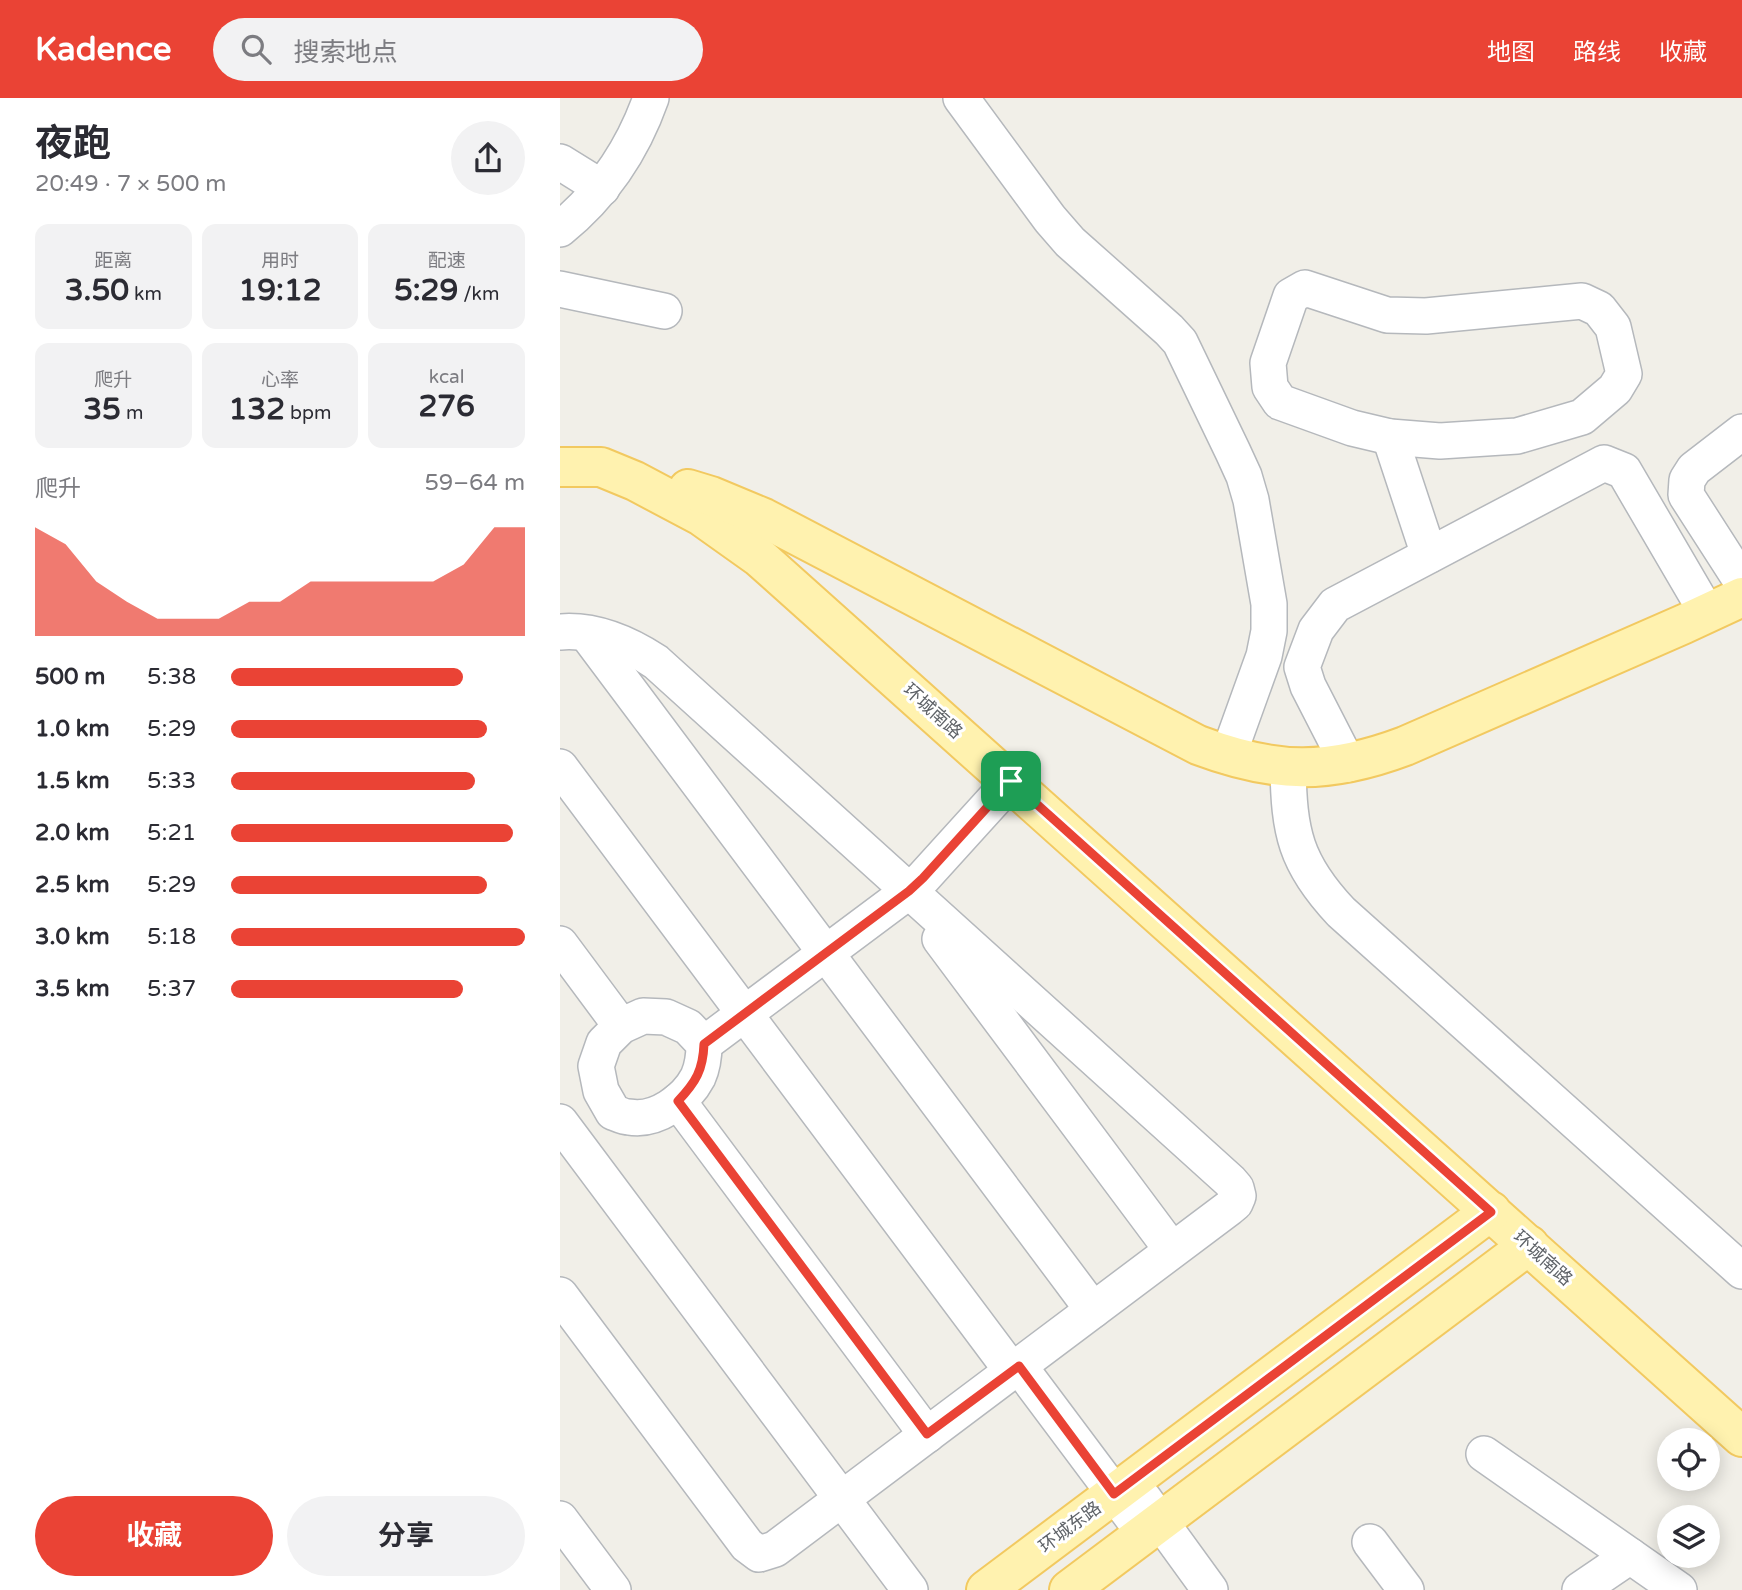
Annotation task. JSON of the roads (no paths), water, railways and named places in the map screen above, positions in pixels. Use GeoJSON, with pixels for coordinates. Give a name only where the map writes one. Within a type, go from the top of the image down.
{"type":"FeatureCollection","features":[{"type":"Feature","properties":{"kind":"main road","name":"环城南路"},"geometry":{"type":"LineString","coordinates":[[560,467],[601,467],[635,481],[701,516],[751,550],[1742,1437]]}},
{"type":"Feature","properties":{"kind":"main road"},"geometry":{"type":"LineString","coordinates":[[601,467],[656,479],[711,496],[764,519],[1198,745],[1228,756],[1289,767],[1348,764],[1377,757],[1742,597]]}},
{"type":"Feature","properties":{"kind":"main road"},"geometry":{"type":"LineString","coordinates":[[788,581],[782,567],[786,552],[799,543],[815,544]]}},
{"type":"Feature","properties":{"kind":"main road","name":"环城东路"},"geometry":{"type":"LineString","coordinates":[[986,1590],[1491,1212]]}},
{"type":"Feature","properties":{"kind":"main road"},"geometry":{"type":"LineString","coordinates":[[1069,1590],[1529,1245]]}},
{"type":"Feature","properties":{"kind":"street"},"geometry":{"type":"LineString","coordinates":[[560,229],[579,213],[621,161],[651,98]]}},
{"type":"Feature","properties":{"kind":"street"},"geometry":{"type":"LineString","coordinates":[[961,98],[1070,242],[1180,342],[1234,452],[1251,500],[1269,604],[1269,631],[1264,656],[1228,756]]}},
{"type":"Feature","properties":{"kind":"street"},"geometry":{"type":"LineString","coordinates":[[560,162],[601,188]]}},
{"type":"Feature","properties":{"kind":"street"},"geometry":{"type":"LineString","coordinates":[[1305,288],[1387,315],[1426,316],[1581,300],[1599,309],[1613,327],[1624,374],[1615,389],[1581,417],[1517,436],[1440,441],[1390,437],[1352,428],[1280,402],[1270,387],[1268,363],[1291,296],[1305,288]]}},
{"type":"Feature","properties":{"kind":"street"},"geometry":{"type":"LineString","coordinates":[[560,289],[664,311]]}},
{"type":"Feature","properties":{"kind":"street"},"geometry":{"type":"LineString","coordinates":[[1581,417],[1604,463],[1624,471],[1707,613]]}},
{"type":"Feature","properties":{"kind":"street"},"geometry":{"type":"LineString","coordinates":[[1742,432],[1694,468],[1686,480],[1686,495],[1742,582]]}},
{"type":"Feature","properties":{"kind":"street"},"geometry":{"type":"LineString","coordinates":[[1390,437],[1429,555]]}},
{"type":"Feature","properties":{"kind":"street"},"geometry":{"type":"LineString","coordinates":[[1348,764],[1308,686],[1302,667],[1317,630],[1335,605],[1604,463]]}},
{"type":"Feature","properties":{"kind":"street"},"geometry":{"type":"LineString","coordinates":[[560,1295],[747,1545],[759,1554],[775,1549],[842,1499],[1235,1203],[1238,1196],[1236,1188],[1220,1171],[907,892],[656,662],[614,639],[573,633]]}},
{"type":"Feature","properties":{"kind":"street"},"geometry":{"type":"LineString","coordinates":[[573,633],[826,953],[1093,1310]]}},
{"type":"Feature","properties":{"kind":"street"},"geometry":{"type":"LineString","coordinates":[[560,767],[1015,1368],[1123,1487],[1152,1527],[1210,1590]]}},
{"type":"Feature","properties":{"kind":"street"},"geometry":{"type":"LineString","coordinates":[[1289,767],[1289,804],[1295,841],[1308,870],[1326,896],[1742,1271]]}},
{"type":"Feature","properties":{"kind":"street"},"geometry":{"type":"LineString","coordinates":[[704,1044],[907,892],[923,878],[1011,781]]}},
{"type":"Feature","properties":{"kind":"street"},"geometry":{"type":"LineString","coordinates":[[907,892],[1172,1250]]}},
{"type":"Feature","properties":{"kind":"street"},"geometry":{"type":"LineString","coordinates":[[560,944],[621,1026]]}},
{"type":"Feature","properties":{"kind":"street"},"geometry":{"type":"LineString","coordinates":[[643,1016],[666,1017],[688,1027],[704,1044],[704,1060],[698,1076],[678,1101],[647,1117],[630,1118],[613,1112],[601,1091],[596,1066],[604,1042],[621,1026],[643,1016]]}},
{"type":"Feature","properties":{"kind":"street"},"geometry":{"type":"LineString","coordinates":[[678,1101],[927,1434]]}},
{"type":"Feature","properties":{"kind":"street"},"geometry":{"type":"LineString","coordinates":[[613,1112],[565,1139],[910,1590]]}},
{"type":"Feature","properties":{"kind":"street"},"geometry":{"type":"LineString","coordinates":[[1484,1454],[1679,1590]]}},
{"type":"Feature","properties":{"kind":"street"},"geometry":{"type":"LineString","coordinates":[[560,1519],[613,1590]]}},
{"type":"Feature","properties":{"kind":"street"},"geometry":{"type":"LineString","coordinates":[[1370,1542],[1406,1590]]}},
{"type":"Feature","properties":{"kind":"street"},"geometry":{"type":"LineString","coordinates":[[1580,1590],[1630,1556]]}}]}
